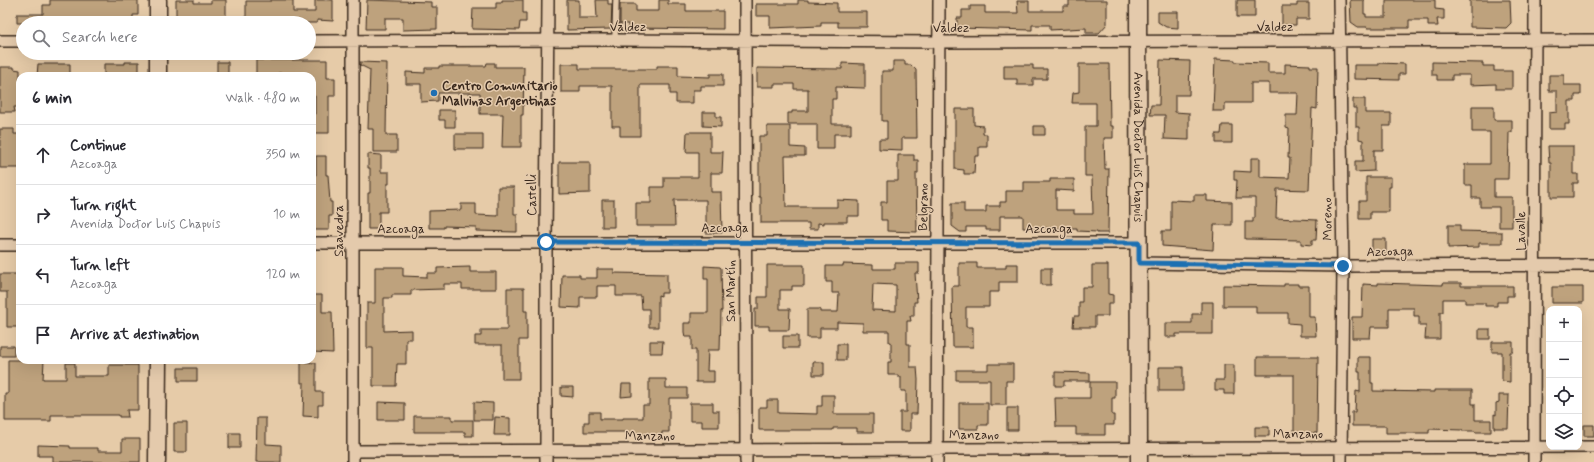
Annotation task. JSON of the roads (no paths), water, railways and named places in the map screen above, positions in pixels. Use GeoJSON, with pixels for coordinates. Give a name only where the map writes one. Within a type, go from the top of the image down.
{"type":"FeatureCollection","features":[{"type":"Feature","properties":{"kind":"main road"},"geometry":{"type":"LineString","coordinates":[[158,0],[158,16]]}},
{"type":"Feature","properties":{"kind":"main road","name":"Avenida Doctor Luis Chapuis"},"geometry":{"type":"LineString","coordinates":[[1138,0],[1139,455]]}},
{"type":"Feature","properties":{"kind":"main road"},"geometry":{"type":"LineString","coordinates":[[158,60],[158,72]]}},
{"type":"Feature","properties":{"kind":"main road"},"geometry":{"type":"LineString","coordinates":[[157,462],[158,364]]}},
{"type":"Feature","properties":{"kind":"street","name":"Saavedra"},"geometry":{"type":"LineString","coordinates":[[353,0],[353,462]]}},
{"type":"Feature","properties":{"kind":"street","name":"Castelli"},"geometry":{"type":"LineString","coordinates":[[546,462],[548,0]]}},
{"type":"Feature","properties":{"kind":"street","name":"San Martín"},"geometry":{"type":"LineString","coordinates":[[744,0],[746,462]]}},
{"type":"Feature","properties":{"kind":"street","name":"Belgrano"},"geometry":{"type":"LineString","coordinates":[[937,462],[939,0]]}},
{"type":"Feature","properties":{"kind":"street","name":"Moreno"},"geometry":{"type":"LineString","coordinates":[[1339,0],[1343,266],[1341,462]]}},
{"type":"Feature","properties":{"kind":"street","name":"Lavalle"},"geometry":{"type":"LineString","coordinates":[[1534,462],[1535,0]]}},
{"type":"Feature","properties":{"kind":"street","name":"Valdez"},"geometry":{"type":"LineString","coordinates":[[316,41],[615,40],[1138,42],[1594,40]]}},
{"type":"Feature","properties":{"kind":"street"},"geometry":{"type":"LineString","coordinates":[[0,41],[16,42]]}},
{"type":"Feature","properties":{"kind":"street","name":"Azcoaga"},"geometry":{"type":"LineString","coordinates":[[316,243],[1139,243]]}},
{"type":"Feature","properties":{"kind":"street"},"geometry":{"type":"LineString","coordinates":[[0,245],[16,245]]}},
{"type":"Feature","properties":{"kind":"street","name":"Azcoaga"},"geometry":{"type":"LineString","coordinates":[[1139,263],[1343,266],[1535,264],[1594,265]]}},
{"type":"Feature","properties":{"kind":"street","name":"Manzano"},"geometry":{"type":"LineString","coordinates":[[353,451],[937,449],[1139,455],[1341,448],[1594,447]]}},
{"type":"Feature","properties":{"kind":"lane"},"geometry":{"type":"LineString","coordinates":[[615,40],[616,0]]}},
{"type":"Feature","properties":{"kind":"place","name":"Centro Comunitario Malvinas Argentinas"},"geometry":{"type":"Point","coordinates":[434,93]}}]}
